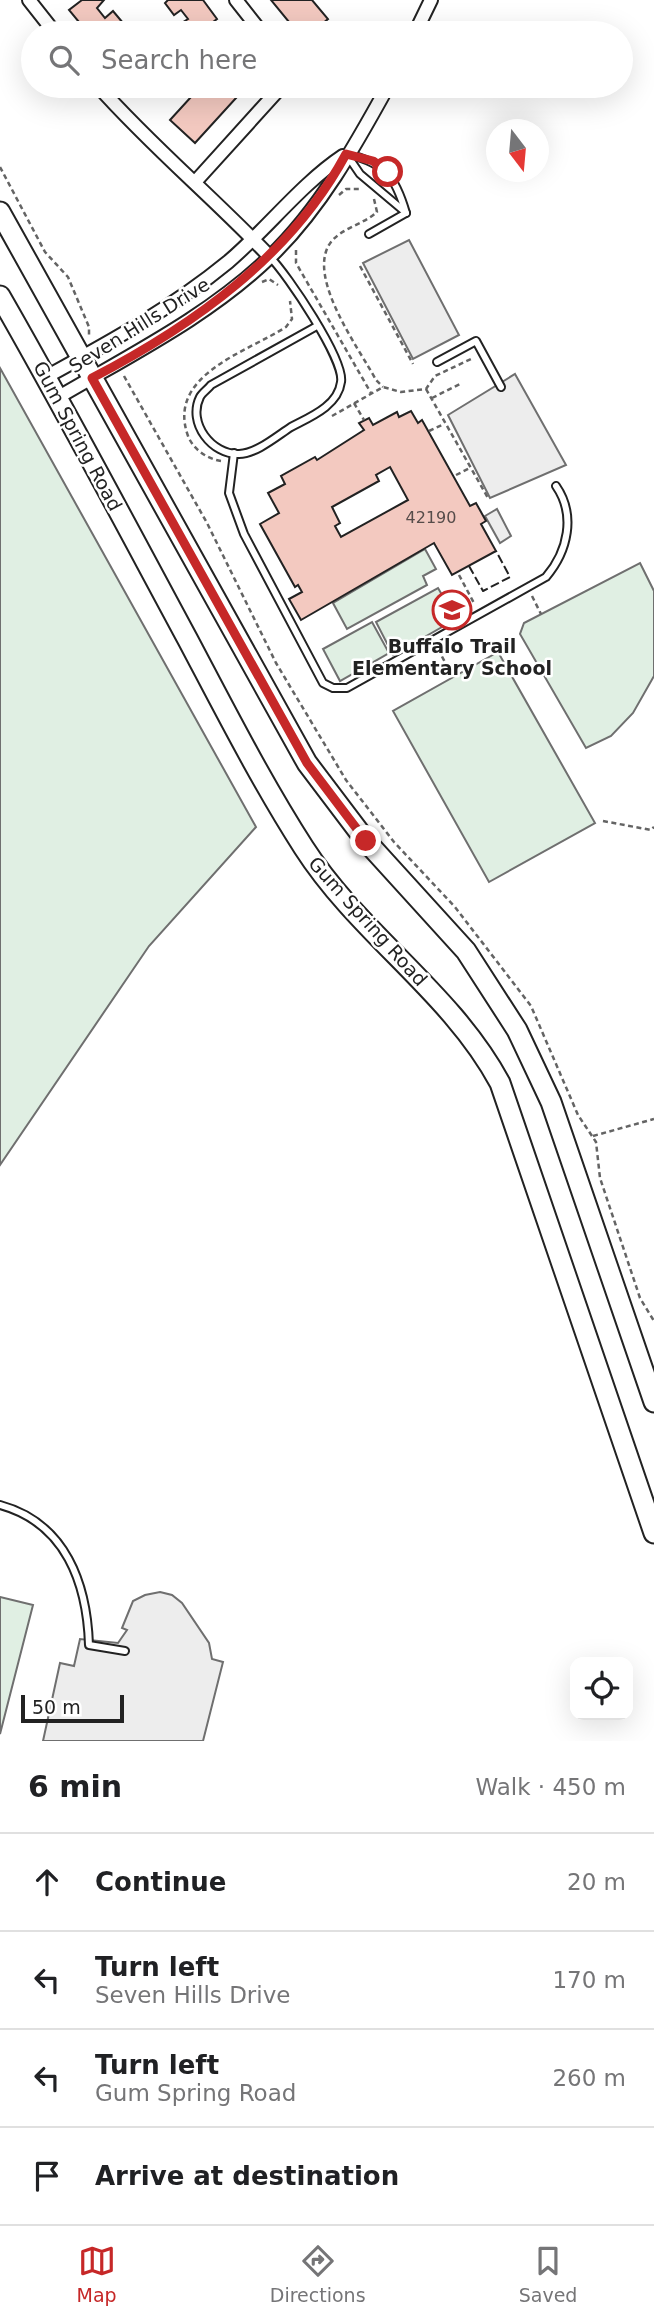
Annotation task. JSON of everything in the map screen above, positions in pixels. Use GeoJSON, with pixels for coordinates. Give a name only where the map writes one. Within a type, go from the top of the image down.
{"type":"FeatureCollection","features":[{"type":"Feature","properties":{"kind":"main road","name":"Gum Spring Road"},"geometry":{"type":"LineString","coordinates":[[0,212],[90,354],[92,378],[307,763],[366,841],[467,951],[517,1030],[551,1102],[654,1402]]}},
{"type":"Feature","properties":{"kind":"main road","name":"Gum Spring Road"},"geometry":{"type":"LineString","coordinates":[[0,296],[246,749],[306,850],[327,879],[458,1018],[494,1073],[518,1134],[548,1233],[654,1533]]}},
{"type":"Feature","properties":{"kind":"street"},"geometry":{"type":"LineString","coordinates":[[29,0],[46,21]]}},
{"type":"Feature","properties":{"kind":"street"},"geometry":{"type":"LineString","coordinates":[[236,0],[253,21]]}},
{"type":"Feature","properties":{"kind":"street"},"geometry":{"type":"LineString","coordinates":[[421,21],[431,0]]}},
{"type":"Feature","properties":{"kind":"street"},"geometry":{"type":"LineString","coordinates":[[109,98],[130,122],[196,181],[270,257]]}},
{"type":"Feature","properties":{"kind":"street"},"geometry":{"type":"LineString","coordinates":[[196,181],[271,98]]}},
{"type":"Feature","properties":{"kind":"street","name":"Seven Hills Drive"},"geometry":{"type":"LineString","coordinates":[[57,398],[188,321],[270,257],[326,191],[381,98]]}},
{"type":"Feature","properties":{"kind":"street","name":"Seven Hills Drive"},"geometry":{"type":"LineString","coordinates":[[46,377],[90,354],[179,300],[253,239],[320,172],[346,154]]}},
{"type":"Feature","properties":{"kind":"lane"},"geometry":{"type":"LineString","coordinates":[[346,154],[360,174],[406,213]]}},
{"type":"Feature","properties":{"kind":"lane"},"geometry":{"type":"LineString","coordinates":[[346,154],[373,161],[388,172],[398,187],[406,213]]}},
{"type":"Feature","properties":{"kind":"lane"},"geometry":{"type":"LineString","coordinates":[[369,234],[406,213]]}},
{"type":"Feature","properties":{"kind":"lane"},"geometry":{"type":"LineString","coordinates":[[270,257],[281,268],[317,326],[339,363],[342,381],[336,396],[325,408],[266,442],[240,454],[210,444],[201,432],[198,415],[200,398],[211,385],[317,326]]}},
{"type":"Feature","properties":{"kind":"lane"},"geometry":{"type":"LineString","coordinates":[[437,362],[476,341],[501,387]]}},
{"type":"Feature","properties":{"kind":"lane"},"geometry":{"type":"LineString","coordinates":[[234,453],[229,493],[244,534],[323,682],[333,688],[347,688],[546,576],[557,564],[569,517],[567,502],[556,486]]}},
{"type":"Feature","properties":{"kind":"lane"},"geometry":{"type":"LineString","coordinates":[[0,1505],[14,1509],[42,1526],[63,1547],[79,1577],[88,1610],[89,1646],[125,1651]]}},
{"type":"Feature","properties":{"kind":"path"},"geometry":{"type":"LineString","coordinates":[[0,167],[46,252],[68,277],[89,327],[90,354]]}},
{"type":"Feature","properties":{"kind":"path"},"geometry":{"type":"LineString","coordinates":[[338,196],[355,187],[365,191]]}},
{"type":"Feature","properties":{"kind":"path"},"geometry":{"type":"LineString","coordinates":[[373,196],[378,205],[377,212],[332,241],[323,267],[328,292],[376,380],[383,387],[401,392],[426,389],[435,376],[473,358]]}},
{"type":"Feature","properties":{"kind":"path"},"geometry":{"type":"LineString","coordinates":[[298,246],[294,255],[296,263],[371,393],[383,387]]}},
{"type":"Feature","properties":{"kind":"path"},"geometry":{"type":"LineString","coordinates":[[360,266],[414,364]]}},
{"type":"Feature","properties":{"kind":"path"},"geometry":{"type":"LineString","coordinates":[[112,367],[125,377],[188,489],[248,610],[327,750],[378,823],[455,907],[531,1006],[578,1115],[593,1136],[599,1151],[600,1178],[640,1298],[654,1321]]}},
{"type":"Feature","properties":{"kind":"path"},"geometry":{"type":"LineString","coordinates":[[431,398],[460,384]]}},
{"type":"Feature","properties":{"kind":"path"},"geometry":{"type":"LineString","coordinates":[[426,389],[488,498]]}},
{"type":"Feature","properties":{"kind":"path"},"geometry":{"type":"LineString","coordinates":[[355,403],[364,420]]}},
{"type":"Feature","properties":{"kind":"path"},"geometry":{"type":"LineString","coordinates":[[429,431],[445,423]]}},
{"type":"Feature","properties":{"kind":"path"},"geometry":{"type":"LineString","coordinates":[[456,475],[470,468]]}},
{"type":"Feature","properties":{"kind":"path"},"geometry":{"type":"LineString","coordinates":[[458,576],[480,614]]}},
{"type":"Feature","properties":{"kind":"path"},"geometry":{"type":"LineString","coordinates":[[527,587],[541,614]]}},
{"type":"Feature","properties":{"kind":"path"},"geometry":{"type":"LineString","coordinates":[[433,640],[448,668]]}},
{"type":"Feature","properties":{"kind":"path"},"geometry":{"type":"LineString","coordinates":[[603,821],[639,829],[651,830],[654,827]]}},
{"type":"Feature","properties":{"kind":"path"},"geometry":{"type":"LineString","coordinates":[[593,1136],[654,1119]]}},
{"type":"Feature","properties":{"kind":"green space"},"geometry":{"type":"Polygon","coordinates":[[[0,368],[256,827],[149,946],[0,1165],[0,368]]]}},
{"type":"Feature","properties":{"kind":"green space"},"geometry":{"type":"Polygon","coordinates":[[[425,549],[436,569],[423,576],[427,585],[347,629],[333,603],[425,549]]]}},
{"type":"Feature","properties":{"kind":"green space"},"geometry":{"type":"Polygon","coordinates":[[[640,563],[654,591],[654,676],[633,713],[611,736],[586,748],[520,634],[524,623],[640,563]]]}},
{"type":"Feature","properties":{"kind":"green space"},"geometry":{"type":"Polygon","coordinates":[[[438,588],[456,619],[393,655],[376,622],[438,588]]]}},
{"type":"Feature","properties":{"kind":"green space"},"geometry":{"type":"Polygon","coordinates":[[[372,622],[389,653],[340,681],[323,649],[372,622]]]}},
{"type":"Feature","properties":{"kind":"green space"},"geometry":{"type":"Polygon","coordinates":[[[498,652],[595,823],[489,882],[393,711],[498,652]]]}},
{"type":"Feature","properties":{"kind":"green space"},"geometry":{"type":"Polygon","coordinates":[[[0,1597],[33,1605],[0,1734],[0,1597]]]}},
{"type":"Feature","properties":{"kind":"shaded area"},"geometry":{"type":"Polygon","coordinates":[[[409,240],[459,335],[413,359],[363,263],[409,240]]]}},
{"type":"Feature","properties":{"kind":"shaded area"},"geometry":{"type":"Polygon","coordinates":[[[515,374],[566,465],[490,498],[448,415],[515,374]]]}},
{"type":"Feature","properties":{"kind":"shaded area"},"geometry":{"type":"Polygon","coordinates":[[[497,509],[511,536],[500,543],[485,516],[497,509]]]}},
{"type":"Feature","properties":{"kind":"shaded area"},"geometry":{"type":"Polygon","coordinates":[[[160,1592],[172,1595],[182,1603],[209,1643],[212,1659],[223,1662],[203,1741],[43,1741],[60,1663],[74,1666],[80,1639],[118,1643],[127,1630],[122,1628],[133,1601],[160,1592]]]}},
{"type":"Feature","properties":{"kind":"building"},"geometry":{"type":"Polygon","coordinates":[[[82,0],[104,0],[97,8],[105,18],[113,11],[121,21],[78,21],[69,10],[82,0]]]}},
{"type":"Feature","properties":{"kind":"building"},"geometry":{"type":"Polygon","coordinates":[[[168,0],[203,0],[217,19],[185,21],[188,19],[181,10],[174,15],[165,3],[168,0]]]}},
{"type":"Feature","properties":{"kind":"building"},"geometry":{"type":"Polygon","coordinates":[[[271,0],[312,0],[328,19],[326,21],[288,21],[271,0]]]}},
{"type":"Feature","properties":{"kind":"building"},"geometry":{"type":"Polygon","coordinates":[[[190,98],[236,98],[195,143],[170,120],[190,98]]]}},
{"type":"Feature","properties":{"kind":"building","name":"Buffalo Trail Elementary School"},"geometry":{"type":"Polygon","coordinates":[[[411,411],[418,423],[422,420],[470,506],[476,503],[486,521],[481,524],[496,551],[452,575],[434,543],[301,620],[289,599],[302,592],[298,585],[295,587],[260,524],[279,513],[268,493],[285,484],[281,476],[315,457],[317,460],[364,430],[359,423],[369,418],[373,425],[397,412],[399,417],[411,411]],[[390,467],[376,475],[379,481],[332,507],[340,523],[335,526],[341,537],[408,500],[390,467]]]}},
{"type":"Feature","properties":{"kind":"fence"},"geometry":{"type":"LineString","coordinates":[[469,566],[483,591],[510,577],[496,551]]}},
{"type":"Feature","properties":{"kind":"place","name":"Buffalo Trail Elementary School"},"geometry":{"type":"Point","coordinates":[452,610]}},
{"type":"Feature","properties":{"kind":"route"},"geometry":{"type":"LineString","coordinates":[[366,841],[307,763],[92,378],[188,321],[270,257],[326,191],[346,154],[373,161],[388,172]]}}]}
